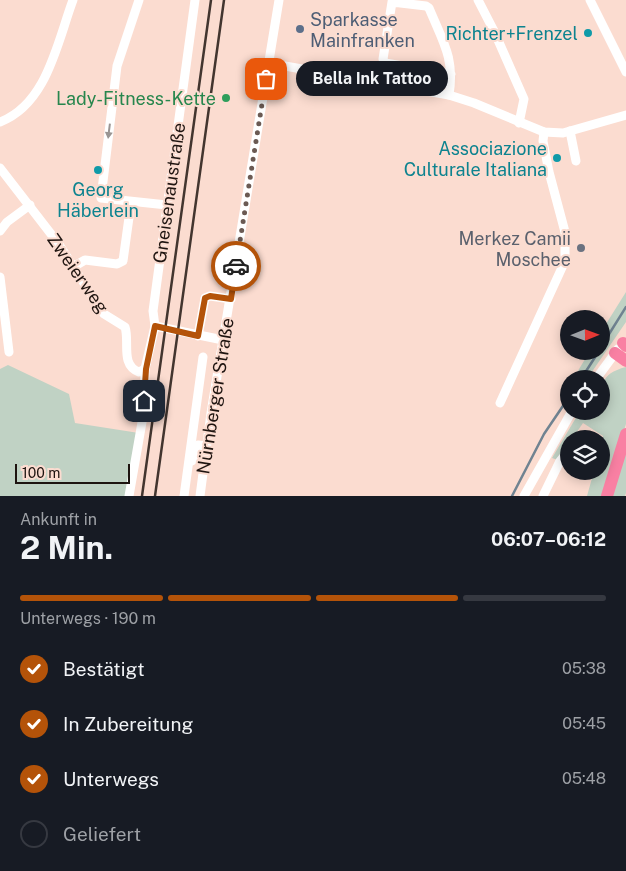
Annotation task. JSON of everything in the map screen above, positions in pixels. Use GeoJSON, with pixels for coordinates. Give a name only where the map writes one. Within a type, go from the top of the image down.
{"type":"FeatureCollection","features":[{"type":"Feature","properties":{"kind":"highway"},"geometry":{"type":"LineString","coordinates":[[622,345],[626,361]]}},
{"type":"Feature","properties":{"kind":"highway"},"geometry":{"type":"LineString","coordinates":[[607,496],[626,434]]}},
{"type":"Feature","properties":{"kind":"street"},"geometry":{"type":"LineString","coordinates":[[0,122],[22,110],[39,90],[73,0]]}},
{"type":"Feature","properties":{"kind":"street"},"geometry":{"type":"LineString","coordinates":[[139,0],[117,66],[101,198],[132,203],[167,205]]}},
{"type":"Feature","properties":{"kind":"street","name":"Gneisenaustraße"},"geometry":{"type":"LineString","coordinates":[[129,496],[144,412],[146,369],[155,326],[153,311],[195,0]]}},
{"type":"Feature","properties":{"kind":"street","name":"Nürnberger Straße"},"geometry":{"type":"LineString","coordinates":[[200,496],[206,446],[279,0]]}},
{"type":"Feature","properties":{"kind":"street"},"geometry":{"type":"LineString","coordinates":[[478,0],[524,99],[519,123]]}},
{"type":"Feature","properties":{"kind":"street"},"geometry":{"type":"LineString","coordinates":[[590,0],[626,72]]}},
{"type":"Feature","properties":{"kind":"street"},"geometry":{"type":"LineString","coordinates":[[449,95],[451,74],[451,60],[429,8],[392,2],[383,59],[385,63],[451,74]]}},
{"type":"Feature","properties":{"kind":"street"},"geometry":{"type":"LineString","coordinates":[[268,63],[449,95],[474,103],[544,132],[570,131],[626,116]]}},
{"type":"Feature","properties":{"kind":"street"},"geometry":{"type":"LineString","coordinates":[[408,88],[412,67]]}},
{"type":"Feature","properties":{"kind":"street"},"geometry":{"type":"LineString","coordinates":[[570,131],[576,161]]}},
{"type":"Feature","properties":{"kind":"street"},"geometry":{"type":"LineString","coordinates":[[500,403],[565,261],[566,232],[549,172],[543,141],[544,132]]}},
{"type":"Feature","properties":{"kind":"street","name":"Zweierweg"},"geometry":{"type":"LineString","coordinates":[[0,168],[30,205],[104,314],[125,327],[128,340],[127,361],[132,370],[138,372],[146,369]]}},
{"type":"Feature","properties":{"kind":"street"},"geometry":{"type":"LineString","coordinates":[[73,267],[85,260],[117,264],[123,261],[132,203]]}},
{"type":"Feature","properties":{"kind":"street"},"geometry":{"type":"LineString","coordinates":[[0,231],[7,222],[30,205]]}},
{"type":"Feature","properties":{"kind":"street"},"geometry":{"type":"LineString","coordinates":[[0,277],[9,352]]}},
{"type":"Feature","properties":{"kind":"street"},"geometry":{"type":"LineString","coordinates":[[198,336],[205,298],[210,296],[231,299]]}},
{"type":"Feature","properties":{"kind":"street"},"geometry":{"type":"LineString","coordinates":[[155,326],[223,340]]}},
{"type":"Feature","properties":{"kind":"street"},"geometry":{"type":"LineString","coordinates":[[603,370],[622,345]]}},
{"type":"Feature","properties":{"kind":"street"},"geometry":{"type":"LineString","coordinates":[[184,496],[203,357]]}},
{"type":"Feature","properties":{"kind":"street"},"geometry":{"type":"LineString","coordinates":[[524,496],[567,420]]}},
{"type":"Feature","properties":{"kind":"street"},"geometry":{"type":"LineString","coordinates":[[186,474],[198,445],[206,446]]}},
{"type":"Feature","properties":{"kind":"street"},"geometry":{"type":"LineString","coordinates":[[543,496],[560,461]]}},
{"type":"Feature","properties":{"kind":"green space"},"geometry":{"type":"Polygon","coordinates":[[[626,292],[626,322],[610,345],[610,318],[626,292]]]}},
{"type":"Feature","properties":{"kind":"green space"},"geometry":{"type":"Polygon","coordinates":[[[585,360],[600,360],[593,370],[578,370],[585,360]]]}},
{"type":"Feature","properties":{"kind":"green space"},"geometry":{"type":"Polygon","coordinates":[[[8,365],[69,394],[75,423],[139,433],[127,496],[0,496],[0,369],[8,365]]]}},
{"type":"Feature","properties":{"kind":"green space"},"geometry":{"type":"Polygon","coordinates":[[[626,367],[626,424],[610,474],[610,430],[594,430],[583,423],[578,430],[569,430],[575,420],[610,420],[610,374],[626,367]]]}},
{"type":"Feature","properties":{"kind":"green space"},"geometry":{"type":"Polygon","coordinates":[[[626,443],[626,493],[625,496],[611,496],[626,443]]]}},
{"type":"Feature","properties":{"kind":"green space"},"geometry":{"type":"Polygon","coordinates":[[[560,445],[560,457],[558,460],[552,458],[560,445]]]}},
{"type":"Feature","properties":{"kind":"green space"},"geometry":{"type":"Polygon","coordinates":[[[591,480],[608,480],[603,496],[587,496],[591,480]]]}},
{"type":"Feature","properties":{"kind":"waterway"},"geometry":{"type":"LineString","coordinates":[[610,333],[626,307]]}},
{"type":"Feature","properties":{"kind":"waterway"},"geometry":{"type":"LineString","coordinates":[[587,370],[593,360]]}},
{"type":"Feature","properties":{"kind":"waterway"},"geometry":{"type":"LineString","coordinates":[[512,496],[544,434],[560,410]]}},
{"type":"Feature","properties":{"kind":"railway"},"geometry":{"type":"LineString","coordinates":[[142,496],[211,0]]}},
{"type":"Feature","properties":{"kind":"railway"},"geometry":{"type":"LineString","coordinates":[[155,496],[224,0]]}},
{"type":"Feature","properties":{"kind":"way so far"},"geometry":{"type":"LineString","coordinates":[[236,266],[266,79]]}},
{"type":"Feature","properties":{"kind":"place","name":"Sparkasse Mainfranken"},"geometry":{"type":"Point","coordinates":[300,29]}},
{"type":"Feature","properties":{"kind":"place","name":"Richter+Frenzel"},"geometry":{"type":"Point","coordinates":[588,33]}},
{"type":"Feature","properties":{"kind":"place","name":"Bella Ink Tattoo"},"geometry":{"type":"Point","coordinates":[266,79]}},
{"type":"Feature","properties":{"kind":"place","name":"Lady-Fitness-Kette"},"geometry":{"type":"Point","coordinates":[226,98]}},
{"type":"Feature","properties":{"kind":"place","name":"Associazione Culturale Italiana"},"geometry":{"type":"Point","coordinates":[557,158]}},
{"type":"Feature","properties":{"kind":"place","name":"Georg Häberlein"},"geometry":{"type":"Point","coordinates":[98,170]}},
{"type":"Feature","properties":{"kind":"place","name":"Merkez Camii Moschee"},"geometry":{"type":"Point","coordinates":[581,248]}},
{"type":"Feature","properties":{"kind":"route"},"geometry":{"type":"LineString","coordinates":[[144,401],[146,369],[155,326],[198,336],[205,298],[210,296],[231,299],[236,266]]}}]}
